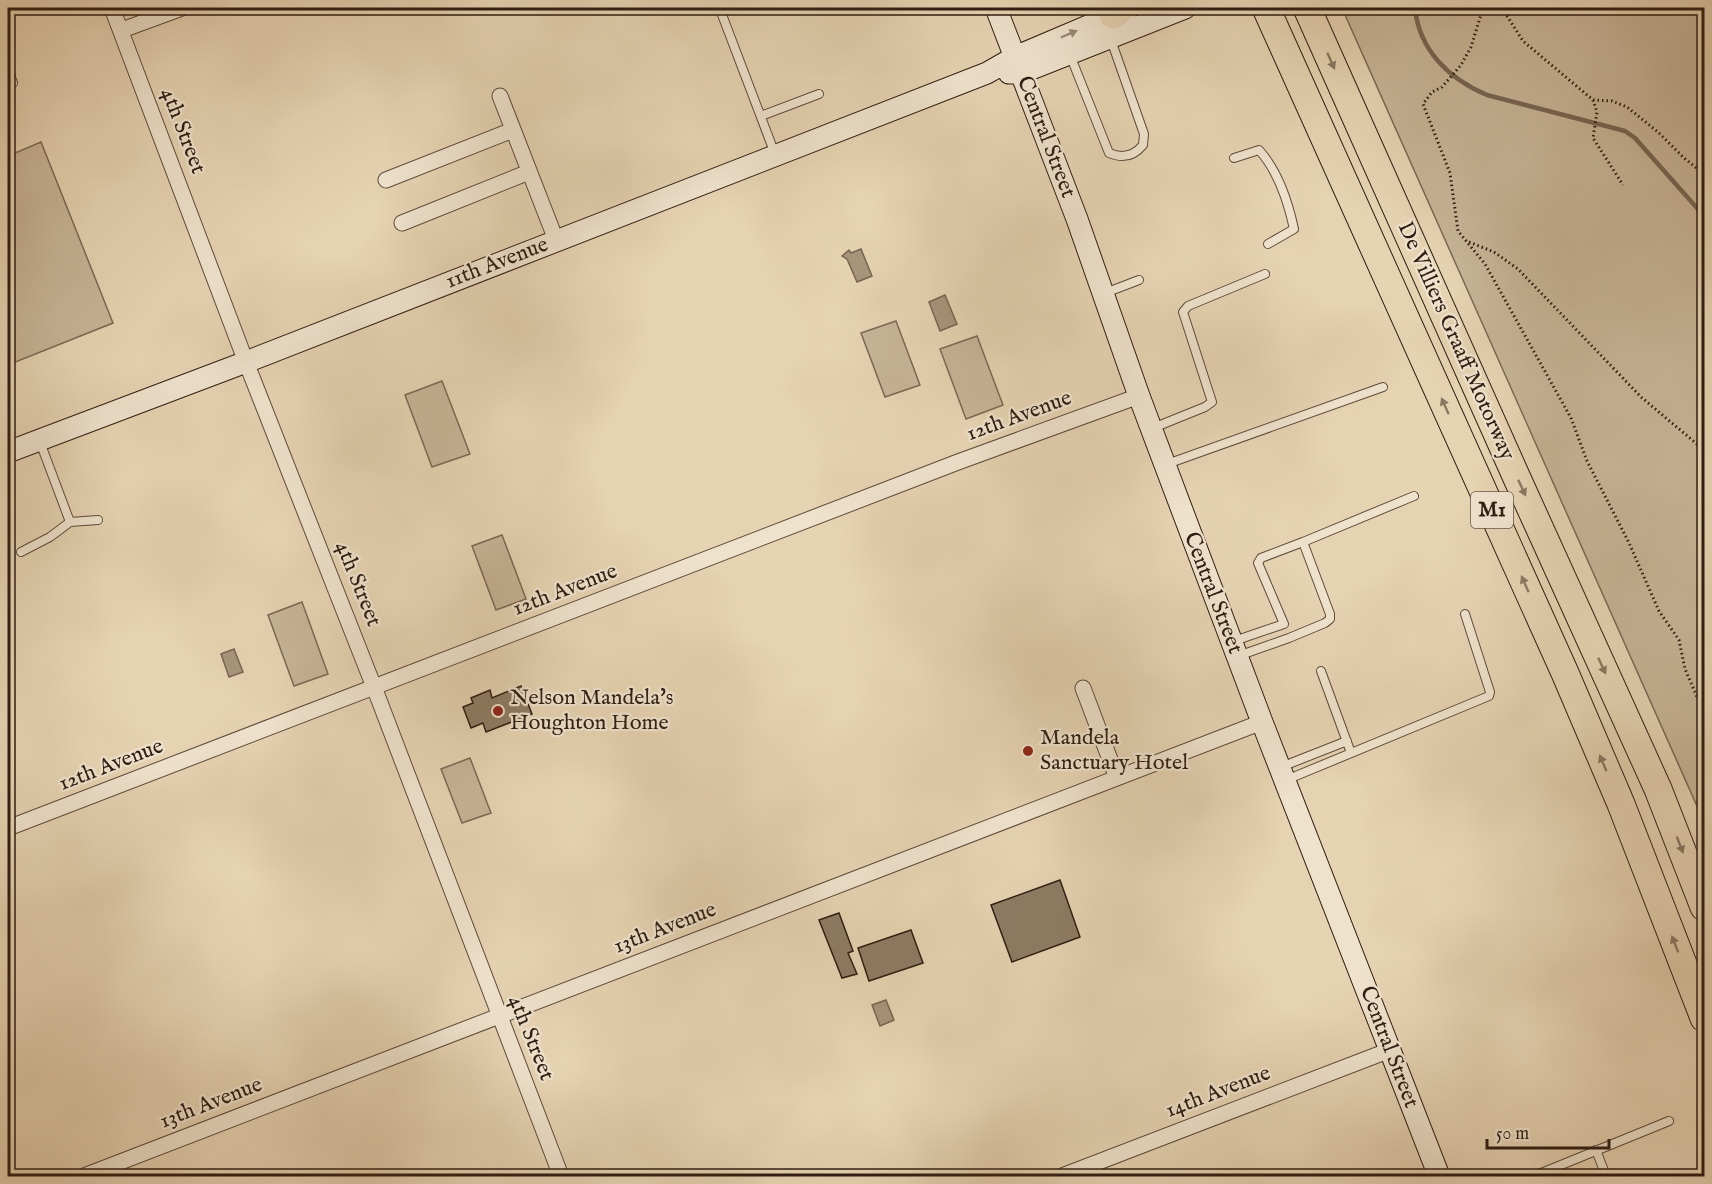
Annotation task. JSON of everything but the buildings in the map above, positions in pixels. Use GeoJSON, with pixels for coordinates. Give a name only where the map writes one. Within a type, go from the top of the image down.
{"type":"FeatureCollection","features":[{"type":"Feature","properties":{"kind":"highway","name":"M1"},"geometry":{"type":"LineString","coordinates":[[1266,8],[1565,673],[1621,804],[1704,1018]]}},
{"type":"Feature","properties":{"kind":"highway","name":"De Villiers Graaff Motorway"},"geometry":{"type":"LineString","coordinates":[[1307,8],[1658,789],[1704,907]]}},
{"type":"Feature","properties":{"kind":"main road","name":"Central Street"},"geometry":{"type":"LineString","coordinates":[[996,8],[1104,293],[1139,396],[1234,649],[1439,1176]]}},
{"type":"Feature","properties":{"kind":"main road","name":"11th Avenue"},"geometry":{"type":"LineString","coordinates":[[1018,65],[1119,17],[1185,8]]}},
{"type":"Feature","properties":{"kind":"main road","name":"11th Avenue"},"geometry":{"type":"LineString","coordinates":[[8,452],[246,362],[987,73],[1069,54],[1119,17]]}},
{"type":"Feature","properties":{"kind":"street","name":"4th Street"},"geometry":{"type":"LineString","coordinates":[[112,8],[246,362],[374,687],[561,1176]]}},
{"type":"Feature","properties":{"kind":"street"},"geometry":{"type":"LineString","coordinates":[[122,30],[182,8]]}},
{"type":"Feature","properties":{"kind":"street"},"geometry":{"type":"LineString","coordinates":[[500,96],[556,240]]}},
{"type":"Feature","properties":{"kind":"street"},"geometry":{"type":"LineString","coordinates":[[386,180],[513,130]]}},
{"type":"Feature","properties":{"kind":"street"},"geometry":{"type":"LineString","coordinates":[[402,223],[530,172]]}},
{"type":"Feature","properties":{"kind":"street","name":"12th Avenue"},"geometry":{"type":"LineString","coordinates":[[8,828],[958,462],[1139,396]]}},
{"type":"Feature","properties":{"kind":"street"},"geometry":{"type":"LineString","coordinates":[[1083,688],[1117,778]]}},
{"type":"Feature","properties":{"kind":"street","name":"13th Avenue"},"geometry":{"type":"LineString","coordinates":[[84,1176],[1262,722]]}},
{"type":"Feature","properties":{"kind":"street","name":"14th Avenue"},"geometry":{"type":"LineString","coordinates":[[1062,1176],[1390,1050]]}},
{"type":"Feature","properties":{"kind":"lane"},"geometry":{"type":"LineString","coordinates":[[721,12],[776,155]]}},
{"type":"Feature","properties":{"kind":"lane"},"geometry":{"type":"LineString","coordinates":[[1069,54],[1109,153],[1128,156],[1138,151],[1143,145],[1144,134],[1119,17]]}},
{"type":"Feature","properties":{"kind":"lane"},"geometry":{"type":"LineString","coordinates":[[8,69],[13,83]]}},
{"type":"Feature","properties":{"kind":"lane"},"geometry":{"type":"LineString","coordinates":[[761,117],[819,94]]}},
{"type":"Feature","properties":{"kind":"lane"},"geometry":{"type":"LineString","coordinates":[[1234,158],[1259,150],[1274,171],[1290,211],[1294,229],[1268,244]]}},
{"type":"Feature","properties":{"kind":"lane"},"geometry":{"type":"LineString","coordinates":[[1151,428],[1205,407],[1212,402],[1184,312],[1188,306],[1265,274]]}},
{"type":"Feature","properties":{"kind":"lane"},"geometry":{"type":"LineString","coordinates":[[1104,293],[1139,280]]}},
{"type":"Feature","properties":{"kind":"lane"},"geometry":{"type":"LineString","coordinates":[[1165,465],[1383,387]]}},
{"type":"Feature","properties":{"kind":"lane"},"geometry":{"type":"LineString","coordinates":[[39,440],[70,522]]}},
{"type":"Feature","properties":{"kind":"lane"},"geometry":{"type":"LineString","coordinates":[[1289,638],[1258,563],[1261,558],[1414,496]]}},
{"type":"Feature","properties":{"kind":"lane"},"geometry":{"type":"LineString","coordinates":[[21,552],[50,537],[70,522],[98,520]]}},
{"type":"Feature","properties":{"kind":"lane"},"geometry":{"type":"LineString","coordinates":[[1234,649],[1289,638],[1320,626],[1330,619],[1303,542]]}},
{"type":"Feature","properties":{"kind":"lane"},"geometry":{"type":"LineString","coordinates":[[1282,774],[1351,753],[1489,696],[1490,692],[1465,614]]}},
{"type":"Feature","properties":{"kind":"lane"},"geometry":{"type":"LineString","coordinates":[[1234,649],[1284,624]]}},
{"type":"Feature","properties":{"kind":"lane"},"geometry":{"type":"LineString","coordinates":[[1321,671],[1351,753]]}},
{"type":"Feature","properties":{"kind":"lane"},"geometry":{"type":"LineString","coordinates":[[1282,774],[1347,741]]}},
{"type":"Feature","properties":{"kind":"lane"},"geometry":{"type":"LineString","coordinates":[[1534,1176],[1669,1121]]}},
{"type":"Feature","properties":{"kind":"lane"},"geometry":{"type":"LineString","coordinates":[[1596,1150],[1606,1176]]}},
{"type":"Feature","properties":{"kind":"path"},"geometry":{"type":"LineString","coordinates":[[1483,8],[1471,47],[1460,67],[1445,83],[1432,92],[1424,104],[1450,173],[1458,231],[1485,264],[1571,418],[1587,461],[1629,543],[1659,611],[1678,640],[1685,669],[1704,713]]}},
{"type":"Feature","properties":{"kind":"path"},"geometry":{"type":"LineString","coordinates":[[1502,8],[1523,41],[1593,100],[1597,111],[1593,138],[1623,185]]}},
{"type":"Feature","properties":{"kind":"path"},"geometry":{"type":"LineString","coordinates":[[1593,100],[1612,101],[1627,107],[1704,174]]}},
{"type":"Feature","properties":{"kind":"path"},"geometry":{"type":"LineString","coordinates":[[1468,241],[1494,252],[1518,269],[1641,397],[1704,450]]}},
{"type":"Feature","properties":{"kind":"shaded area"},"geometry":{"type":"Polygon","coordinates":[[[1342,8],[1704,8],[1704,822],[1342,8]]]}},
{"type":"Feature","properties":{"kind":"shaded area"},"geometry":{"type":"Polygon","coordinates":[[[41,142],[113,323],[8,365],[8,156],[41,142]]]}},
{"type":"Feature","properties":{"kind":"shaded area"},"geometry":{"type":"Polygon","coordinates":[[[861,249],[872,276],[857,282],[847,259],[842,256],[849,250],[851,253],[861,249]]]}},
{"type":"Feature","properties":{"kind":"shaded area"},"geometry":{"type":"Polygon","coordinates":[[[945,295],[957,324],[940,331],[929,302],[945,295]]]}},
{"type":"Feature","properties":{"kind":"shaded area"},"geometry":{"type":"Polygon","coordinates":[[[896,321],[920,385],[885,397],[861,333],[896,321]]]}},
{"type":"Feature","properties":{"kind":"shaded area"},"geometry":{"type":"Polygon","coordinates":[[[977,336],[1003,405],[966,419],[940,349],[977,336]]]}},
{"type":"Feature","properties":{"kind":"shaded area"},"geometry":{"type":"Polygon","coordinates":[[[442,381],[470,454],[432,467],[405,395],[442,381]]]}},
{"type":"Feature","properties":{"kind":"shaded area"},"geometry":{"type":"Polygon","coordinates":[[[502,535],[526,599],[496,610],[472,546],[502,535]]]}},
{"type":"Feature","properties":{"kind":"shaded area"},"geometry":{"type":"Polygon","coordinates":[[[302,602],[328,674],[294,686],[268,615],[302,602]]]}},
{"type":"Feature","properties":{"kind":"shaded area"},"geometry":{"type":"Polygon","coordinates":[[[234,649],[243,672],[229,677],[221,654],[234,649]]]}},
{"type":"Feature","properties":{"kind":"shaded area"},"geometry":{"type":"Polygon","coordinates":[[[470,758],[491,813],[462,823],[441,769],[470,758]]]}},
{"type":"Feature","properties":{"kind":"shaded area"},"geometry":{"type":"Polygon","coordinates":[[[886,1000],[894,1020],[880,1026],[872,1005],[886,1000]]]}},
{"type":"Feature","properties":{"kind":"waterway"},"geometry":{"type":"LineString","coordinates":[[1415,8],[1418,23],[1430,50],[1438,61],[1460,81],[1487,95],[1625,131],[1635,138],[1704,216]]}},
{"type":"Feature","properties":{"kind":"place","name":"Nelson Mandela's Houghton Home"},"geometry":{"type":"Point","coordinates":[498,711]}},
{"type":"Feature","properties":{"kind":"place","name":"Mandela Sanctuary Hotel"},"geometry":{"type":"Point","coordinates":[1028,751]}}]}
